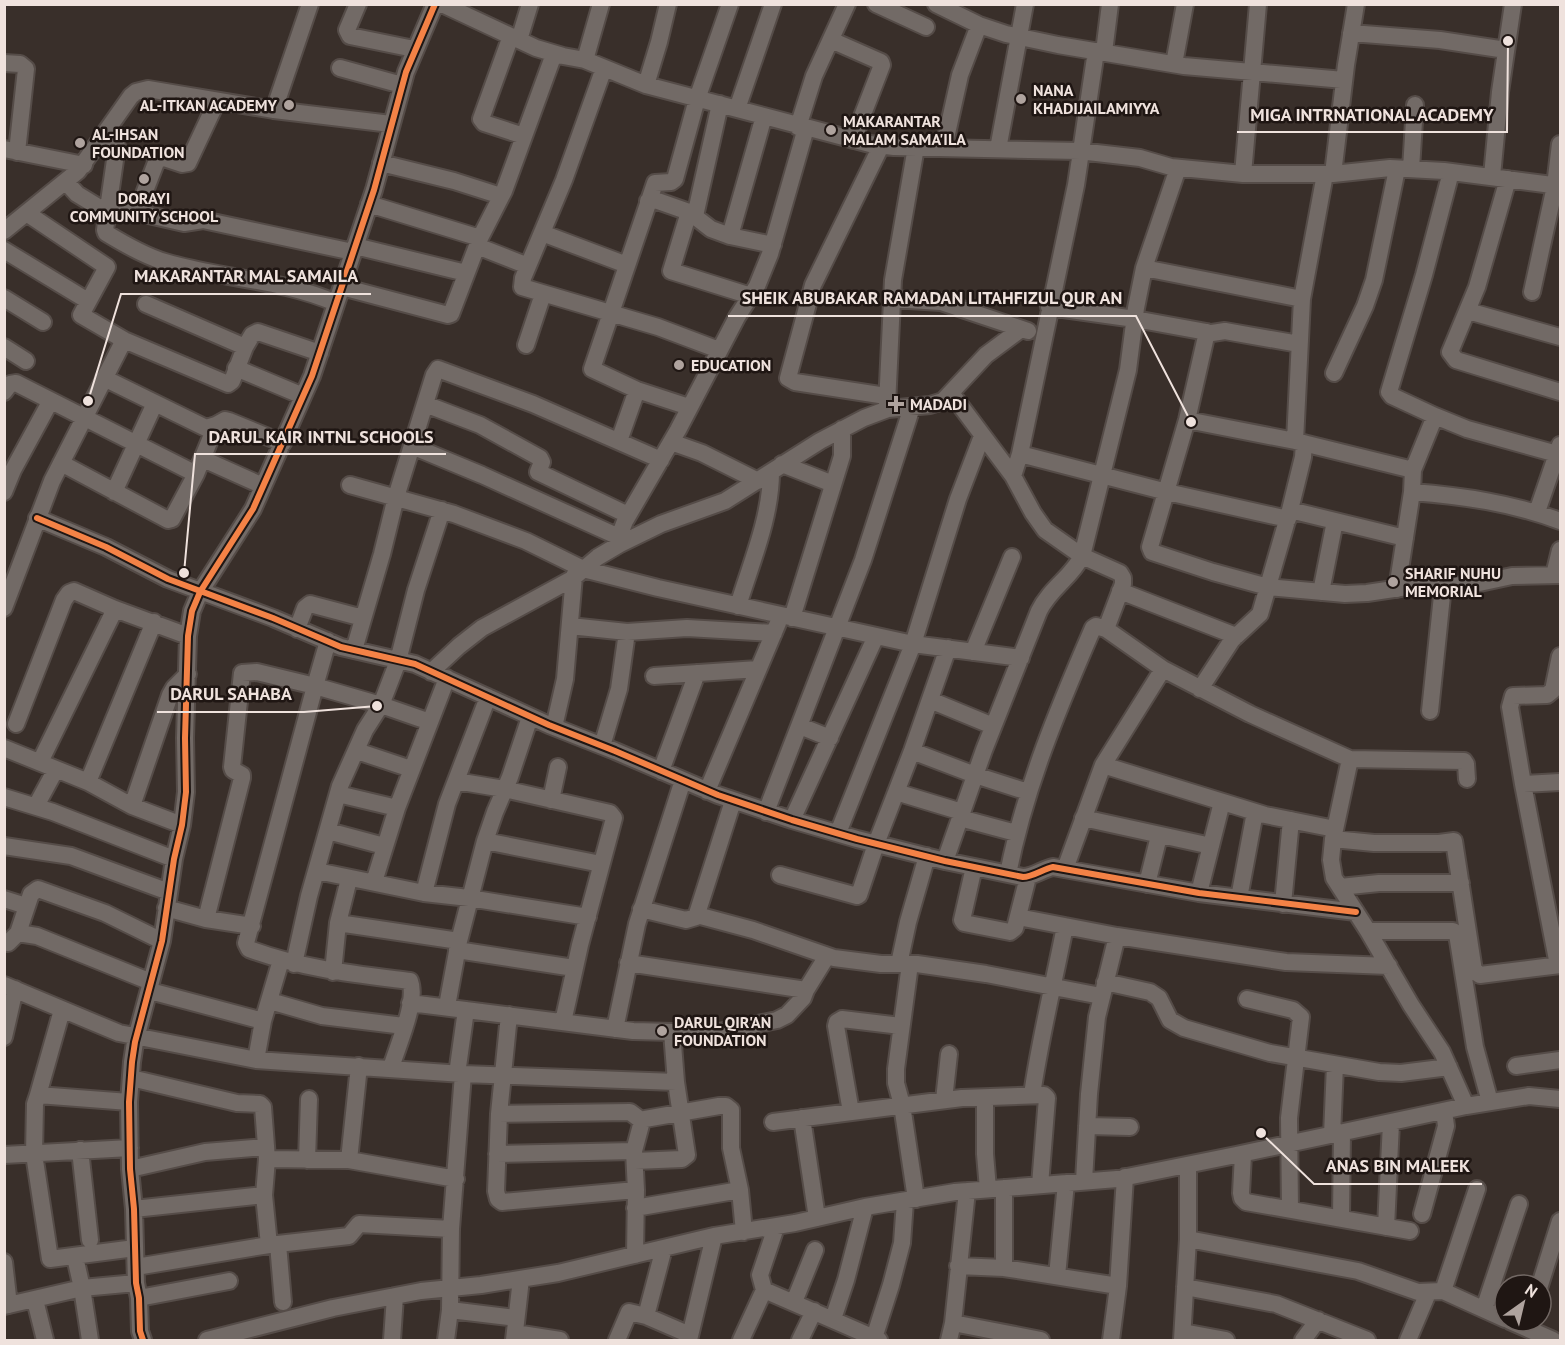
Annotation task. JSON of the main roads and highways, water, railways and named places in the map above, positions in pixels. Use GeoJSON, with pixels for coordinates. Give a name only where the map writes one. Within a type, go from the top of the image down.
{"type":"FeatureCollection","features":[{"type":"Feature","properties":{"kind":"place","name":"MIGA INTRNATIONAL ACADEMY"},"geometry":{"type":"Point","coordinates":[1508,41]}},
{"type":"Feature","properties":{"kind":"place","name":"NANA KHADIJAILAMIYYA"},"geometry":{"type":"Point","coordinates":[1021,99]}},
{"type":"Feature","properties":{"kind":"place","name":"AL-ITKAN ACADEMY"},"geometry":{"type":"Point","coordinates":[289,105]}},
{"type":"Feature","properties":{"kind":"place","name":"MAKARANTAR MALAM SAMA'ILA"},"geometry":{"type":"Point","coordinates":[831,130]}},
{"type":"Feature","properties":{"kind":"place","name":"AL-IHSAN FOUNDATION"},"geometry":{"type":"Point","coordinates":[80,143]}},
{"type":"Feature","properties":{"kind":"place","name":"DORAYI COMMUNITY SCHOOL"},"geometry":{"type":"Point","coordinates":[144,179]}},
{"type":"Feature","properties":{"kind":"place","name":"EDUCATION"},"geometry":{"type":"Point","coordinates":[679,365]}},
{"type":"Feature","properties":{"kind":"place","name":"MAKARANTAR MAL SAMAILA"},"geometry":{"type":"Point","coordinates":[88,401]}},
{"type":"Feature","properties":{"kind":"place","name":"MADADI"},"geometry":{"type":"Point","coordinates":[896,404]}},
{"type":"Feature","properties":{"kind":"place","name":"SHEIK ABUBAKAR RAMADAN LITAHFIZUL QUR AN"},"geometry":{"type":"Point","coordinates":[1191,422]}},
{"type":"Feature","properties":{"kind":"place","name":"DARUL KAIR INTNL SCHOOLS"},"geometry":{"type":"Point","coordinates":[184,573]}},
{"type":"Feature","properties":{"kind":"place","name":"SHARIF NUHU MEMORIAL"},"geometry":{"type":"Point","coordinates":[1393,582]}},
{"type":"Feature","properties":{"kind":"place","name":"DARUL SAHABA"},"geometry":{"type":"Point","coordinates":[377,706]}},
{"type":"Feature","properties":{"kind":"place","name":"DARUL QIR'AN FOUNDATION"},"geometry":{"type":"Point","coordinates":[662,1031]}},
{"type":"Feature","properties":{"kind":"place","name":"ANAS BIN MALEEK"},"geometry":{"type":"Point","coordinates":[1261,1133]}}]}
